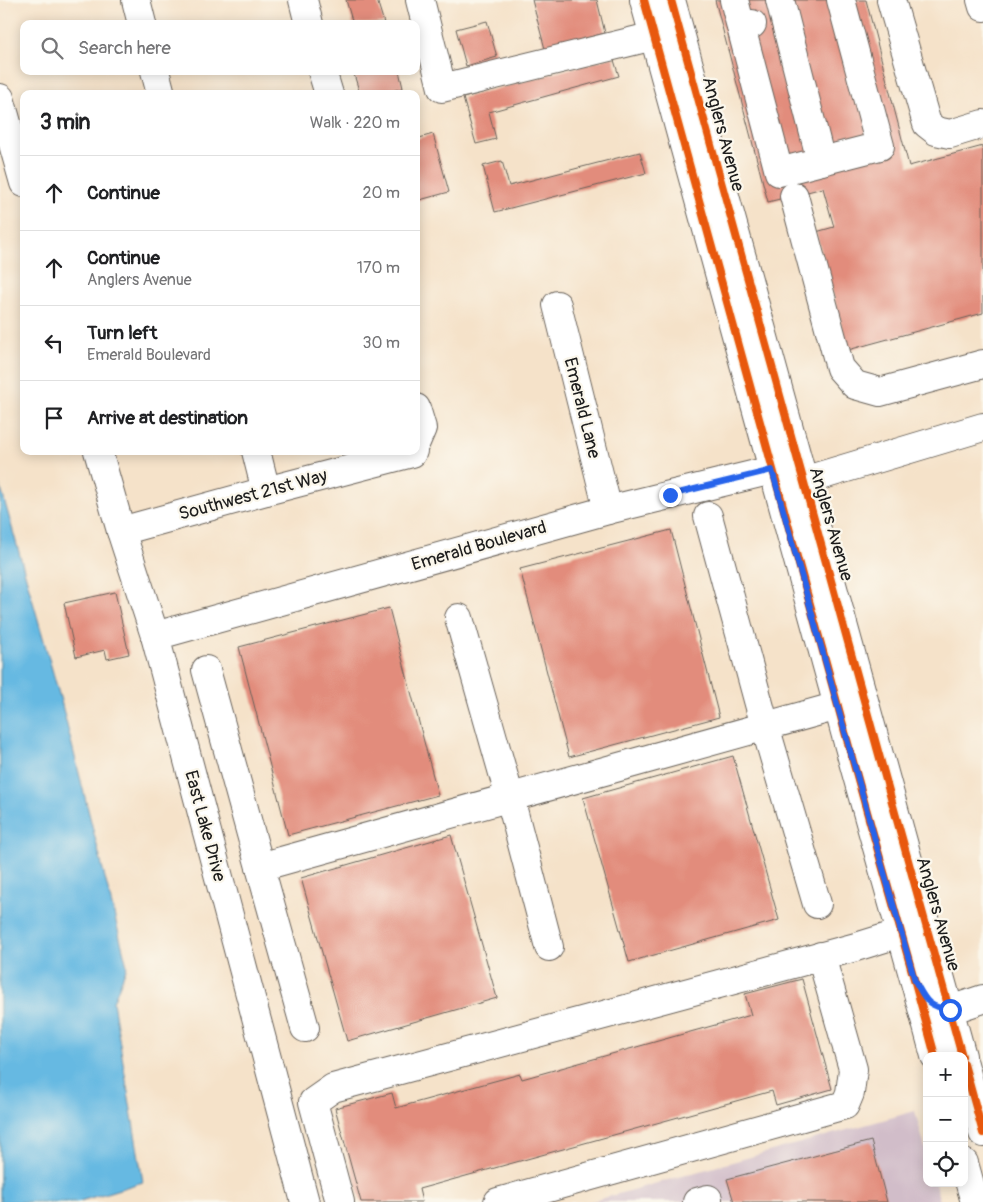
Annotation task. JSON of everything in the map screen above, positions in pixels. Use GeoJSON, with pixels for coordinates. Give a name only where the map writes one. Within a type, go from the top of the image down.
{"type":"FeatureCollection","features":[{"type":"Feature","properties":{"kind":"street"},"geometry":{"type":"LineString","coordinates":[[136,0],[141,20]]}},
{"type":"Feature","properties":{"kind":"street"},"geometry":{"type":"LineString","coordinates":[[303,0],[308,20]]}},
{"type":"Feature","properties":{"kind":"street"},"geometry":{"type":"LineString","coordinates":[[420,0],[442,88],[654,36]]}},
{"type":"Feature","properties":{"kind":"street"},"geometry":{"type":"LineString","coordinates":[[644,0],[868,820],[934,1052]]}},
{"type":"Feature","properties":{"kind":"street","name":"Anglers Avenue"},"geometry":{"type":"LineString","coordinates":[[671,0],[961,1052]]}},
{"type":"Feature","properties":{"kind":"street"},"geometry":{"type":"LineString","coordinates":[[734,0],[747,26],[779,172],[880,146],[841,0]]}},
{"type":"Feature","properties":{"kind":"street"},"geometry":{"type":"LineString","coordinates":[[780,0],[821,161]]}},
{"type":"Feature","properties":{"kind":"street"},"geometry":{"type":"LineString","coordinates":[[891,0],[927,124],[936,131],[950,134],[983,124]]}},
{"type":"Feature","properties":{"kind":"street"},"geometry":{"type":"LineString","coordinates":[[981,0],[983,7]]}},
{"type":"Feature","properties":{"kind":"street"},"geometry":{"type":"LineString","coordinates":[[156,75],[160,90]]}},
{"type":"Feature","properties":{"kind":"street"},"geometry":{"type":"LineString","coordinates":[[323,75],[328,90]]}},
{"type":"Feature","properties":{"kind":"street"},"geometry":{"type":"LineString","coordinates":[[0,98],[20,169]]}},
{"type":"Feature","properties":{"kind":"street"},"geometry":{"type":"LineString","coordinates":[[794,196],[840,368],[855,385],[880,392],[983,364]]}},
{"type":"Feature","properties":{"kind":"street","name":"Emerald Lane"},"geometry":{"type":"LineString","coordinates":[[557,305],[608,510]]}},
{"type":"Feature","properties":{"kind":"street"},"geometry":{"type":"LineString","coordinates":[[772,470],[803,481],[983,427]]}},
{"type":"Feature","properties":{"kind":"street","name":"East Lake Drive"},"geometry":{"type":"LineString","coordinates":[[99,455],[121,531],[155,636],[305,1202]]}},
{"type":"Feature","properties":{"kind":"street"},"geometry":{"type":"LineString","coordinates":[[257,455],[266,491]]}},
{"type":"Feature","properties":{"kind":"street","name":"Southwest 21st Way"},"geometry":{"type":"LineString","coordinates":[[121,531],[404,455]]}},
{"type":"Feature","properties":{"kind":"street","name":"Emerald Boulevard"},"geometry":{"type":"LineString","coordinates":[[155,636],[608,510],[772,470]]}},
{"type":"Feature","properties":{"kind":"street"},"geometry":{"type":"LineString","coordinates":[[708,516],[816,904]]}},
{"type":"Feature","properties":{"kind":"street"},"geometry":{"type":"LineString","coordinates":[[459,618],[510,798],[549,947]]}},
{"type":"Feature","properties":{"kind":"street"},"geometry":{"type":"LineString","coordinates":[[206,670],[305,1028]]}},
{"type":"Feature","properties":{"kind":"street"},"geometry":{"type":"LineString","coordinates":[[260,867],[838,706]]}},
{"type":"Feature","properties":{"kind":"street"},"geometry":{"type":"LineString","coordinates":[[340,1202],[314,1102],[332,1088],[856,947],[901,933]]}},
{"type":"Feature","properties":{"kind":"street"},"geometry":{"type":"LineString","coordinates":[[498,1202],[844,1105],[850,1093],[853,1069],[821,956]]}},
{"type":"Feature","properties":{"kind":"street"},"geometry":{"type":"LineString","coordinates":[[915,981],[928,1002],[938,1008],[950,1010],[983,999]]}},
{"type":"Feature","properties":{"kind":"street"},"geometry":{"type":"LineString","coordinates":[[968,1079],[983,1134]]}},
{"type":"Feature","properties":{"kind":"street"},"geometry":{"type":"LineString","coordinates":[[968,1177],[975,1202]]}},
{"type":"Feature","properties":{"kind":"shaded area"},"geometry":{"type":"Polygon","coordinates":[[[915,1111],[923,1140],[923,1187],[936,1187],[940,1202],[589,1202],[915,1111]]]}},
{"type":"Feature","properties":{"kind":"water"},"geometry":{"type":"Polygon","coordinates":[[[0,485],[61,701],[127,966],[113,1002],[143,1182],[77,1202],[0,1202],[0,485]]]}},
{"type":"Feature","properties":{"kind":"building"},"geometry":{"type":"Polygon","coordinates":[[[346,0],[377,0],[383,20],[352,20],[346,0]]]}},
{"type":"Feature","properties":{"kind":"building"},"geometry":{"type":"Polygon","coordinates":[[[532,0],[597,0],[605,33],[545,49],[532,0]]]}},
{"type":"Feature","properties":{"kind":"building"},"geometry":{"type":"Polygon","coordinates":[[[715,0],[866,0],[909,166],[983,146],[983,313],[848,350],[816,232],[834,227],[823,188],[768,202],[715,0]]]}},
{"type":"Feature","properties":{"kind":"building"},"geometry":{"type":"Polygon","coordinates":[[[487,21],[497,57],[466,66],[456,29],[487,21]]]}},
{"type":"Feature","properties":{"kind":"building"},"geometry":{"type":"Polygon","coordinates":[[[613,57],[619,76],[489,112],[496,139],[476,144],[463,98],[613,57]]]}},
{"type":"Feature","properties":{"kind":"building"},"geometry":{"type":"Polygon","coordinates":[[[354,75],[400,75],[403,88],[396,90],[359,90],[354,75]]]}},
{"type":"Feature","properties":{"kind":"building"},"geometry":{"type":"Polygon","coordinates":[[[433,134],[449,192],[420,200],[420,138],[433,134]]]}},
{"type":"Feature","properties":{"kind":"building"},"geometry":{"type":"Polygon","coordinates":[[[640,152],[646,173],[495,212],[483,166],[502,161],[509,186],[640,152]]]}},
{"type":"Feature","properties":{"kind":"building"},"geometry":{"type":"Polygon","coordinates":[[[671,530],[719,717],[569,757],[520,569],[671,530]]]}},
{"type":"Feature","properties":{"kind":"building"},"geometry":{"type":"Polygon","coordinates":[[[115,592],[129,654],[107,659],[105,650],[76,657],[64,603],[115,592]]]}},
{"type":"Feature","properties":{"kind":"building"},"geometry":{"type":"Polygon","coordinates":[[[389,608],[438,795],[288,835],[239,647],[389,608]]]}},
{"type":"Feature","properties":{"kind":"building"},"geometry":{"type":"Polygon","coordinates":[[[733,756],[779,920],[629,962],[583,798],[733,756]]]}},
{"type":"Feature","properties":{"kind":"building"},"geometry":{"type":"Polygon","coordinates":[[[451,835],[497,998],[347,1041],[301,878],[451,835]]]}},
{"type":"Feature","properties":{"kind":"building"},"geometry":{"type":"Polygon","coordinates":[[[802,979],[832,1089],[776,1105],[772,1091],[419,1189],[422,1202],[361,1202],[335,1108],[392,1093],[396,1108],[520,1074],[522,1079],[751,1015],[745,994],[802,979]]]}},
{"type":"Feature","properties":{"kind":"building"},"geometry":{"type":"Polygon","coordinates":[[[871,1141],[887,1202],[734,1202],[727,1179],[871,1141]]]}},
{"type":"Feature","properties":{"kind":"cycle path"},"geometry":{"type":"LineString","coordinates":[[644,0],[934,1052]]}},
{"type":"Feature","properties":{"kind":"cycle path"},"geometry":{"type":"LineString","coordinates":[[671,0],[961,1052]]}},
{"type":"Feature","properties":{"kind":"cycle path"},"geometry":{"type":"LineString","coordinates":[[968,1079],[983,1133]]}},
{"type":"Feature","properties":{"kind":"route"},"geometry":{"type":"LineString","coordinates":[[670,495],[772,470],[915,981],[928,1002],[938,1008],[950,1010]]}}]}
